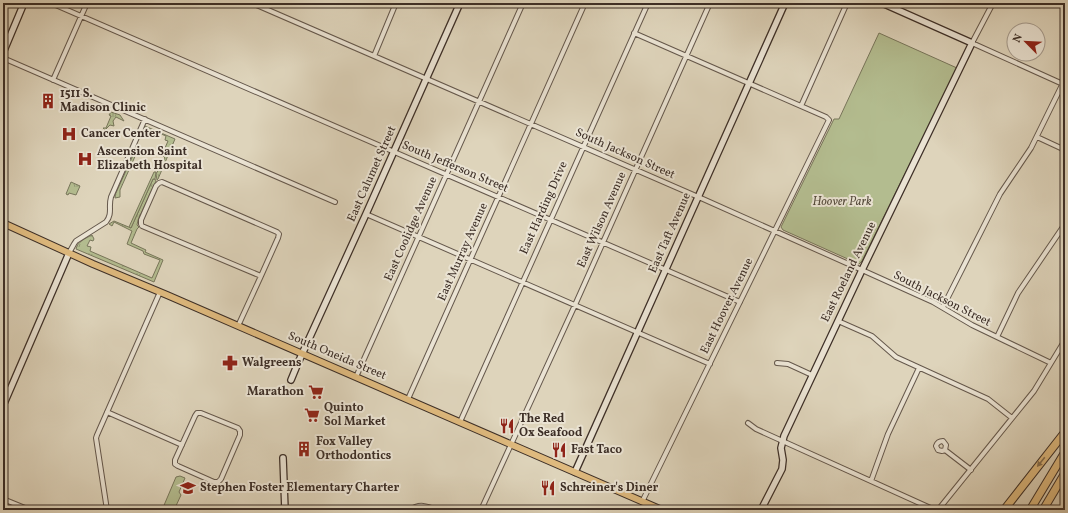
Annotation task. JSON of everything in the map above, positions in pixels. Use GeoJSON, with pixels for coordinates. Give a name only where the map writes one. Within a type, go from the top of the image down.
{"type":"FeatureCollection","features":[{"type":"Feature","properties":{"kind":"highway"},"geometry":{"type":"LineString","coordinates":[[1004,510],[1065,432]]}},
{"type":"Feature","properties":{"kind":"highway"},"geometry":{"type":"LineString","coordinates":[[1030,510],[1065,452]]}},
{"type":"Feature","properties":{"kind":"highway"},"geometry":{"type":"LineString","coordinates":[[1043,510],[1065,473]]}},
{"type":"Feature","properties":{"kind":"main road","name":"South Oneida Street"},"geometry":{"type":"LineString","coordinates":[[3,223],[93,264],[662,510]]}},
{"type":"Feature","properties":{"kind":"street"},"geometry":{"type":"LineString","coordinates":[[3,53],[24,3]]}},
{"type":"Feature","properties":{"kind":"street","name":"South Jefferson Street"},"geometry":{"type":"LineString","coordinates":[[51,3],[740,302]]}},
{"type":"Feature","properties":{"kind":"street"},"geometry":{"type":"LineString","coordinates":[[53,80],[87,3]]}},
{"type":"Feature","properties":{"kind":"street","name":"South Jackson Street"},"geometry":{"type":"LineString","coordinates":[[252,3],[776,231],[943,308],[972,325],[1051,363]]}},
{"type":"Feature","properties":{"kind":"street"},"geometry":{"type":"LineString","coordinates":[[374,56],[396,3]]}},
{"type":"Feature","properties":{"kind":"street","name":"East Calumet Street"},"geometry":{"type":"LineString","coordinates":[[291,380],[460,3]]}},
{"type":"Feature","properties":{"kind":"street","name":"East Coolidge Avenue"},"geometry":{"type":"LineString","coordinates":[[356,377],[523,3]]}},
{"type":"Feature","properties":{"kind":"street","name":"East Murray Avenue"},"geometry":{"type":"LineString","coordinates":[[408,399],[585,3]]}},
{"type":"Feature","properties":{"kind":"street","name":"East Harding Drive"},"geometry":{"type":"LineString","coordinates":[[460,422],[648,3]]}},
{"type":"Feature","properties":{"kind":"street","name":"East Wilson Avenue"},"geometry":{"type":"LineString","coordinates":[[481,510],[636,170],[710,3]]}},
{"type":"Feature","properties":{"kind":"street","name":"East Taft Avenue"},"geometry":{"type":"LineString","coordinates":[[575,472],[785,3]]}},
{"type":"Feature","properties":{"kind":"street"},"geometry":{"type":"LineString","coordinates":[[634,33],[801,106],[847,3]]}},
{"type":"Feature","properties":{"kind":"street"},"geometry":{"type":"LineString","coordinates":[[882,3],[1064,85]]}},
{"type":"Feature","properties":{"kind":"street","name":"East Roeland Avenue"},"geometry":{"type":"LineString","coordinates":[[761,510],[783,465],[781,452],[782,441],[812,375],[972,43],[993,3]]}},
{"type":"Feature","properties":{"kind":"street"},"geometry":{"type":"LineString","coordinates":[[3,58],[335,202]]}},
{"type":"Feature","properties":{"kind":"street"},"geometry":{"type":"LineString","coordinates":[[943,308],[1000,194],[1029,152],[1064,85],[1065,79]]}},
{"type":"Feature","properties":{"kind":"street","name":"East Hoover Avenue"},"geometry":{"type":"LineString","coordinates":[[642,502],[776,231],[827,124],[828,120],[826,117],[801,106]]}},
{"type":"Feature","properties":{"kind":"street"},"geometry":{"type":"LineString","coordinates":[[3,406],[74,244],[76,241],[106,222],[108,219],[111,210],[111,197],[145,119]]}},
{"type":"Feature","properties":{"kind":"street"},"geometry":{"type":"LineString","coordinates":[[1037,137],[1065,150]]}},
{"type":"Feature","properties":{"kind":"street"},"geometry":{"type":"LineString","coordinates":[[238,326],[261,276],[278,238],[279,234],[163,183],[160,182],[157,184],[141,220],[142,226],[261,276]]}},
{"type":"Feature","properties":{"kind":"street"},"geometry":{"type":"LineString","coordinates":[[366,214],[710,364]]}},
{"type":"Feature","properties":{"kind":"street"},"geometry":{"type":"LineString","coordinates":[[997,337],[1018,294],[1065,224]]}},
{"type":"Feature","properties":{"kind":"street"},"geometry":{"type":"LineString","coordinates":[[107,510],[96,438],[106,412],[160,292]]}},
{"type":"Feature","properties":{"kind":"street"},"geometry":{"type":"LineString","coordinates":[[838,321],[872,336],[894,355],[988,399],[1012,418]]}},
{"type":"Feature","properties":{"kind":"street"},"geometry":{"type":"LineString","coordinates":[[748,423],[756,429],[936,510],[1034,391],[1065,340]]}},
{"type":"Feature","properties":{"kind":"street"},"geometry":{"type":"LineString","coordinates":[[777,363],[788,364],[812,375]]}},
{"type":"Feature","properties":{"kind":"street"},"geometry":{"type":"LineString","coordinates":[[871,481],[888,434],[919,368]]}},
{"type":"Feature","properties":{"kind":"street"},"geometry":{"type":"LineString","coordinates":[[106,412],[182,445]]}},
{"type":"Feature","properties":{"kind":"street"},"geometry":{"type":"LineString","coordinates":[[197,413],[201,413],[238,428],[240,431],[240,435],[221,479],[218,482],[214,482],[176,465],[175,460],[182,445],[197,413]]}},
{"type":"Feature","properties":{"kind":"street"},"geometry":{"type":"LineString","coordinates":[[945,450],[970,470]]}},
{"type":"Feature","properties":{"kind":"street"},"geometry":{"type":"LineString","coordinates":[[283,458],[285,510]]}},
{"type":"Feature","properties":{"kind":"street"},"geometry":{"type":"LineString","coordinates":[[3,498],[30,510]]}},
{"type":"Feature","properties":{"kind":"street"},"geometry":{"type":"LineString","coordinates":[[410,510],[417,506],[424,505],[437,510]]}},
{"type":"Feature","properties":{"kind":"green space","name":"Hoover Park"},"geometry":{"type":"Polygon","coordinates":[[[879,33],[957,68],[862,261],[859,264],[783,230],[781,227],[834,119],[839,119],[879,33]]]}},
{"type":"Feature","properties":{"kind":"green space"},"geometry":{"type":"Polygon","coordinates":[[[111,112],[120,115],[124,121],[116,117],[113,121],[114,126],[110,125],[105,130],[103,128],[106,128],[111,112]]]}},
{"type":"Feature","properties":{"kind":"green space"},"geometry":{"type":"Polygon","coordinates":[[[145,126],[175,139],[157,180],[156,174],[165,158],[162,155],[168,141],[165,140],[166,136],[149,129],[147,132],[145,131],[145,126]]]}},
{"type":"Feature","properties":{"kind":"green space"},"geometry":{"type":"Polygon","coordinates":[[[135,151],[137,152],[120,190],[120,197],[115,198],[115,195],[135,151]]]}},
{"type":"Feature","properties":{"kind":"green space"},"geometry":{"type":"Polygon","coordinates":[[[154,172],[156,172],[155,179],[153,179],[131,228],[129,227],[154,172]]]}},
{"type":"Feature","properties":{"kind":"green space"},"geometry":{"type":"Polygon","coordinates":[[[153,179],[156,181],[138,220],[137,225],[139,227],[131,243],[146,250],[145,252],[163,260],[154,282],[76,249],[80,242],[92,235],[94,239],[93,241],[90,240],[87,246],[91,247],[90,251],[152,278],[160,260],[144,254],[143,251],[127,244],[132,231],[114,222],[112,226],[109,224],[114,221],[131,228],[153,179]]]}},
{"type":"Feature","properties":{"kind":"green space"},"geometry":{"type":"Polygon","coordinates":[[[71,182],[80,186],[76,195],[69,193],[68,195],[66,194],[71,182]]]}},
{"type":"Feature","properties":{"kind":"green space"},"geometry":{"type":"Polygon","coordinates":[[[180,476],[185,478],[179,492],[181,495],[175,508],[180,510],[162,510],[176,477],[180,476]]]}},
{"type":"Feature","properties":{"kind":"place","name":"1511 S. Madison Clinic"},"geometry":{"type":"Point","coordinates":[48,101]}},
{"type":"Feature","properties":{"kind":"place","name":"Cancer Center"},"geometry":{"type":"Point","coordinates":[69,134]}},
{"type":"Feature","properties":{"kind":"place","name":"Ascension Saint Elizabeth Hospital"},"geometry":{"type":"Point","coordinates":[85,159]}},
{"type":"Feature","properties":{"kind":"place","name":"Walgreens"},"geometry":{"type":"Point","coordinates":[230,363]}},
{"type":"Feature","properties":{"kind":"place","name":"Marathon"},"geometry":{"type":"Point","coordinates":[316,392]}},
{"type":"Feature","properties":{"kind":"place","name":"Quinto Sol Market"},"geometry":{"type":"Point","coordinates":[312,415]}},
{"type":"Feature","properties":{"kind":"place","name":"The Red Ox Seafood"},"geometry":{"type":"Point","coordinates":[507,426]}},
{"type":"Feature","properties":{"kind":"place","name":"Fox Valley Orthodontics"},"geometry":{"type":"Point","coordinates":[304,449]}},
{"type":"Feature","properties":{"kind":"place","name":"Fast Taco"},"geometry":{"type":"Point","coordinates":[559,450]}},
{"type":"Feature","properties":{"kind":"place","name":"Stephen Foster Elementary Charter"},"geometry":{"type":"Point","coordinates":[188,488]}},
{"type":"Feature","properties":{"kind":"place","name":"Schreiner's Diner"},"geometry":{"type":"Point","coordinates":[548,488]}}]}
